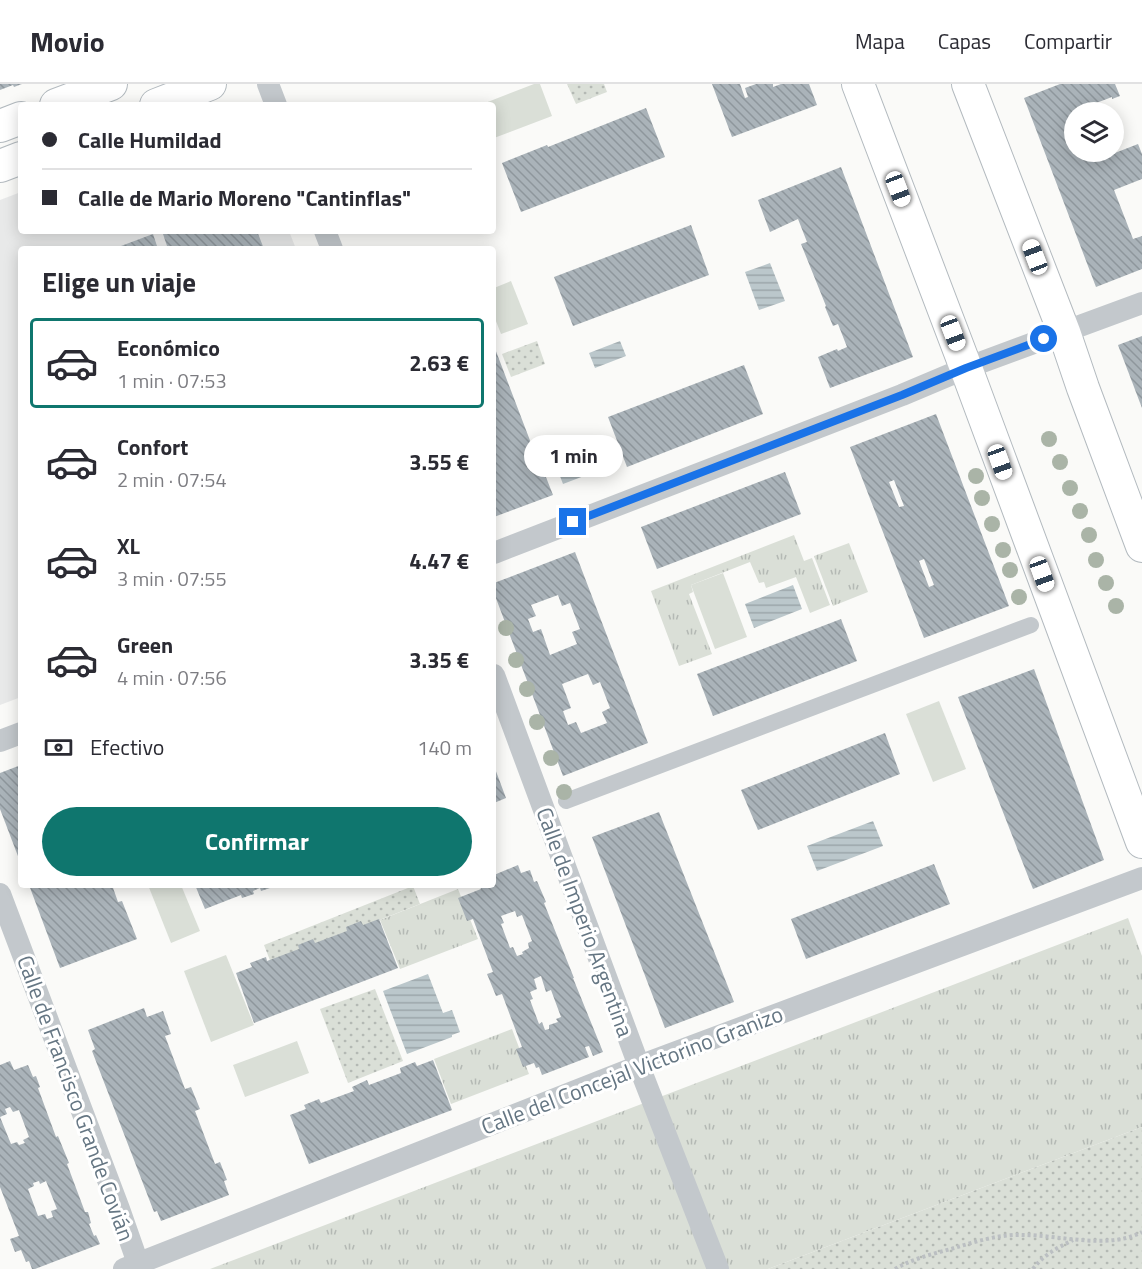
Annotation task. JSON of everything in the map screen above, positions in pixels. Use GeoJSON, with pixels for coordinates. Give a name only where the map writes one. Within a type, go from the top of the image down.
{"type":"FeatureCollection","features":[{"type":"Feature","properties":{"kind":"main road"},"geometry":{"type":"LineString","coordinates":[[64,102],[111,84]]}},
{"type":"Feature","properties":{"kind":"main road"},"geometry":{"type":"LineString","coordinates":[[164,102],[210,84]]}},
{"type":"Feature","properties":{"kind":"main road"},"geometry":{"type":"LineString","coordinates":[[858,84],[1142,842]]}},
{"type":"Feature","properties":{"kind":"main road"},"geometry":{"type":"LineString","coordinates":[[968,84],[1064,332],[1142,546]]}},
{"type":"Feature","properties":{"kind":"main road"},"geometry":{"type":"LineString","coordinates":[[0,126],[18,119]]}},
{"type":"Feature","properties":{"kind":"main road"},"geometry":{"type":"LineString","coordinates":[[0,166],[18,159]]}},
{"type":"Feature","properties":{"kind":"street"},"geometry":{"type":"LineString","coordinates":[[268,84],[275,102]]}},
{"type":"Feature","properties":{"kind":"street"},"geometry":{"type":"LineString","coordinates":[[496,552],[966,368],[1142,303]]}},
{"type":"Feature","properties":{"kind":"street"},"geometry":{"type":"LineString","coordinates":[[566,801],[1031,625]]}},
{"type":"Feature","properties":{"kind":"street","name":"Calle de Imperio Argentina"},"geometry":{"type":"LineString","coordinates":[[496,680],[639,1066],[718,1269]]}},
{"type":"Feature","properties":{"kind":"street"},"geometry":{"type":"LineString","coordinates":[[0,741],[18,734]]}},
{"type":"Feature","properties":{"kind":"street","name":"Calle del Concejal Victorino Granizo"},"geometry":{"type":"LineString","coordinates":[[134,1267],[639,1066],[1142,878]]}},
{"type":"Feature","properties":{"kind":"street","name":"Calle de Francisco Grande Covián"},"geometry":{"type":"LineString","coordinates":[[0,894],[119,1209],[134,1267]]}},
{"type":"Feature","properties":{"kind":"path"},"geometry":{"type":"LineString","coordinates":[[895,1269],[916,1259],[980,1240],[1020,1234],[1111,1241],[1142,1232]]}},
{"type":"Feature","properties":{"kind":"path"},"geometry":{"type":"LineString","coordinates":[[1033,1269],[1049,1253],[1074,1239]]}},
{"type":"Feature","properties":{"kind":"shaded area"},"geometry":{"type":"Polygon","coordinates":[[[18,193],[18,234],[290,234],[295,246],[18,246],[18,698],[0,705],[0,200],[18,193]]]}},
{"type":"Feature","properties":{"kind":"shaded area"},"geometry":{"type":"Polygon","coordinates":[[[770,263],[785,301],[759,310],[745,272],[770,263]]]}},
{"type":"Feature","properties":{"kind":"shaded area"},"geometry":{"type":"Polygon","coordinates":[[[620,341],[626,356],[595,368],[589,353],[620,341]]]}},
{"type":"Feature","properties":{"kind":"shaded area"},"geometry":{"type":"Polygon","coordinates":[[[569,437],[584,476],[563,484],[548,445],[569,437]]]}},
{"type":"Feature","properties":{"kind":"shaded area"},"geometry":{"type":"Polygon","coordinates":[[[793,585],[802,609],[754,628],[745,604],[793,585]]]}},
{"type":"Feature","properties":{"kind":"shaded area"},"geometry":{"type":"Polygon","coordinates":[[[873,821],[883,846],[817,871],[807,846],[873,821]]]}},
{"type":"Feature","properties":{"kind":"shaded area"},"geometry":{"type":"Polygon","coordinates":[[[428,974],[443,1013],[452,1010],[460,1032],[407,1054],[383,991],[428,974]]]}},
{"type":"Feature","properties":{"kind":"green space"},"geometry":{"type":"Polygon","coordinates":[[[534,84],[540,84],[552,116],[496,137],[496,102],[488,102],[534,84]]]}},
{"type":"Feature","properties":{"kind":"green space"},"geometry":{"type":"Polygon","coordinates":[[[567,84],[604,84],[607,92],[576,104],[567,84]]]}},
{"type":"Feature","properties":{"kind":"green space"},"geometry":{"type":"Polygon","coordinates":[[[511,281],[528,324],[501,334],[496,321],[496,287],[511,281]]]}},
{"type":"Feature","properties":{"kind":"green space"},"geometry":{"type":"Polygon","coordinates":[[[537,341],[545,364],[511,377],[502,354],[537,341]]]}},
{"type":"Feature","properties":{"kind":"green space"},"geometry":{"type":"Polygon","coordinates":[[[794,535],[804,561],[812,558],[830,605],[810,613],[796,577],[766,588],[764,582],[759,583],[750,562],[691,585],[693,592],[689,594],[712,654],[679,666],[651,591],[794,535]]]}},
{"type":"Feature","properties":{"kind":"green space"},"geometry":{"type":"Polygon","coordinates":[[[849,543],[868,592],[833,606],[814,556],[849,543]]]}},
{"type":"Feature","properties":{"kind":"green space"},"geometry":{"type":"Polygon","coordinates":[[[723,573],[747,637],[715,649],[691,585],[723,573]]]}},
{"type":"Feature","properties":{"kind":"green space"},"geometry":{"type":"Polygon","coordinates":[[[939,701],[966,769],[933,782],[906,714],[939,701]]]}},
{"type":"Feature","properties":{"kind":"green space"},"geometry":{"type":"Polygon","coordinates":[[[149,888],[182,888],[200,931],[171,943],[149,888]]]}},
{"type":"Feature","properties":{"kind":"green space"},"geometry":{"type":"Polygon","coordinates":[[[408,888],[414,888],[420,904],[271,963],[264,945],[408,888]]]}},
{"type":"Feature","properties":{"kind":"green space"},"geometry":{"type":"Polygon","coordinates":[[[458,889],[478,939],[400,969],[380,920],[458,889]]]}},
{"type":"Feature","properties":{"kind":"green space"},"geometry":{"type":"Polygon","coordinates":[[[1128,918],[1142,956],[1142,1127],[768,1269],[210,1269],[1128,918]]]}},
{"type":"Feature","properties":{"kind":"green space"},"geometry":{"type":"Polygon","coordinates":[[[226,955],[254,1025],[211,1042],[184,971],[226,955]]]}},
{"type":"Feature","properties":{"kind":"green space"},"geometry":{"type":"Polygon","coordinates":[[[375,989],[403,1061],[348,1083],[320,1009],[375,989]]]}},
{"type":"Feature","properties":{"kind":"green space"},"geometry":{"type":"Polygon","coordinates":[[[512,1029],[529,1074],[451,1104],[434,1059],[512,1029]]]}},
{"type":"Feature","properties":{"kind":"green space"},"geometry":{"type":"Polygon","coordinates":[[[297,1041],[309,1073],[245,1097],[233,1065],[297,1041]]]}},
{"type":"Feature","properties":{"kind":"green space"},"geometry":{"type":"Polygon","coordinates":[[[1142,1127],[1142,1269],[768,1269],[1142,1127]]]}},
{"type":"Feature","properties":{"kind":"building"},"geometry":{"type":"Polygon","coordinates":[[[0,84],[22,84],[0,90],[0,84]]]}},
{"type":"Feature","properties":{"kind":"building"},"geometry":{"type":"Polygon","coordinates":[[[712,84],[740,84],[745,98],[748,97],[745,88],[756,84],[773,84],[773,87],[781,84],[809,84],[817,105],[732,137],[712,84]]]}},
{"type":"Feature","properties":{"kind":"building"},"geometry":{"type":"Polygon","coordinates":[[[1060,84],[1115,84],[1120,96],[1112,99],[1112,97],[1099,102],[1064,102],[1064,162],[1124,162],[1124,149],[1138,144],[1142,154],[1142,179],[1114,190],[1133,239],[1142,236],[1142,269],[1096,287],[1024,98],[1060,84]]]}},
{"type":"Feature","properties":{"kind":"building"},"geometry":{"type":"Polygon","coordinates":[[[646,108],[665,157],[521,212],[502,163],[646,108]]]}},
{"type":"Feature","properties":{"kind":"building"},"geometry":{"type":"Polygon","coordinates":[[[841,167],[913,357],[830,388],[818,357],[847,347],[838,324],[833,326],[801,244],[807,242],[798,219],[770,232],[758,200],[841,167]]]}},
{"type":"Feature","properties":{"kind":"building"},"geometry":{"type":"Polygon","coordinates":[[[691,225],[709,275],[573,326],[554,277],[691,225]]]}},
{"type":"Feature","properties":{"kind":"building"},"geometry":{"type":"Polygon","coordinates":[[[153,234],[157,246],[121,246],[153,234]]]}},
{"type":"Feature","properties":{"kind":"building"},"geometry":{"type":"Polygon","coordinates":[[[163,234],[258,234],[263,246],[167,246],[163,234]]]}},
{"type":"Feature","properties":{"kind":"building"},"geometry":{"type":"Polygon","coordinates":[[[1142,336],[1142,408],[1118,345],[1142,336]]]}},
{"type":"Feature","properties":{"kind":"building"},"geometry":{"type":"Polygon","coordinates":[[[496,351],[542,472],[544,472],[553,495],[496,516],[496,351]]]}},
{"type":"Feature","properties":{"kind":"building"},"geometry":{"type":"Polygon","coordinates":[[[744,365],[763,414],[627,467],[608,417],[744,365]]]}},
{"type":"Feature","properties":{"kind":"building"},"geometry":{"type":"Polygon","coordinates":[[[936,414],[1009,606],[924,638],[850,447],[936,414]],[[894,480],[889,482],[899,507],[904,506],[894,480]],[[924,559],[919,561],[929,587],[934,585],[924,559]]]}},
{"type":"Feature","properties":{"kind":"building"},"geometry":{"type":"Polygon","coordinates":[[[785,472],[801,514],[657,569],[641,527],[785,472]]]}},
{"type":"Feature","properties":{"kind":"building"},"geometry":{"type":"Polygon","coordinates":[[[575,552],[648,743],[563,776],[496,598],[496,582],[575,552]],[[558,595],[531,605],[536,616],[528,619],[533,632],[541,629],[550,655],[577,644],[572,632],[580,629],[570,603],[562,606],[558,595]],[[588,674],[562,684],[571,708],[563,711],[568,725],[576,722],[581,733],[607,723],[602,712],[610,708],[600,682],[593,685],[588,674]]]}},
{"type":"Feature","properties":{"kind":"building"},"geometry":{"type":"Polygon","coordinates":[[[841,619],[857,661],[713,716],[697,674],[841,619]]]}},
{"type":"Feature","properties":{"kind":"building"},"geometry":{"type":"Polygon","coordinates":[[[1034,669],[1104,860],[1033,889],[958,697],[1034,669]]]}},
{"type":"Feature","properties":{"kind":"building"},"geometry":{"type":"Polygon","coordinates":[[[885,733],[900,774],[758,830],[741,790],[885,733]]]}},
{"type":"Feature","properties":{"kind":"building"},"geometry":{"type":"Polygon","coordinates":[[[18,766],[18,856],[0,809],[0,773],[18,766]]]}},
{"type":"Feature","properties":{"kind":"building"},"geometry":{"type":"Polygon","coordinates":[[[496,771],[506,798],[496,802],[496,771]]]}},
{"type":"Feature","properties":{"kind":"building"},"geometry":{"type":"Polygon","coordinates":[[[659,812],[734,1002],[665,1028],[592,837],[659,812]]]}},
{"type":"Feature","properties":{"kind":"building"},"geometry":{"type":"Polygon","coordinates":[[[934,864],[950,904],[806,959],[791,919],[934,864]]]}},
{"type":"Feature","properties":{"kind":"building"},"geometry":{"type":"Polygon","coordinates":[[[518,865],[521,873],[530,870],[546,902],[544,903],[603,1052],[593,1056],[589,1046],[585,1047],[589,1057],[542,1075],[539,1067],[536,1068],[534,1063],[523,1067],[516,1049],[522,1047],[502,994],[496,996],[487,974],[493,972],[473,919],[467,921],[458,898],[481,889],[496,888],[496,874],[518,865]],[[515,911],[501,916],[504,923],[501,924],[510,948],[513,947],[517,956],[529,948],[528,943],[532,941],[522,915],[517,917],[515,911]],[[541,976],[534,979],[537,989],[530,992],[533,999],[530,1000],[539,1024],[542,1022],[545,1030],[549,1029],[549,1025],[558,1022],[556,1019],[561,1017],[551,990],[546,992],[541,976]]]}},
{"type":"Feature","properties":{"kind":"building"},"geometry":{"type":"Polygon","coordinates":[[[30,888],[113,888],[118,902],[122,901],[137,939],[60,968],[30,888]]]}},
{"type":"Feature","properties":{"kind":"building"},"geometry":{"type":"Polygon","coordinates":[[[196,888],[260,888],[253,891],[254,894],[242,898],[241,895],[205,909],[196,888]]]}},
{"type":"Feature","properties":{"kind":"building"},"geometry":{"type":"Polygon","coordinates":[[[379,919],[398,968],[254,1023],[236,973],[252,967],[250,963],[266,957],[267,961],[299,949],[298,945],[313,939],[315,943],[347,931],[346,927],[361,921],[363,925],[379,919]]]}},
{"type":"Feature","properties":{"kind":"building"},"geometry":{"type":"Polygon","coordinates":[[[144,1008],[147,1017],[163,1011],[171,1034],[165,1036],[185,1089],[191,1087],[200,1109],[195,1111],[215,1164],[220,1162],[227,1180],[224,1181],[229,1195],[161,1221],[157,1211],[154,1212],[92,1051],[95,1049],[88,1030],[144,1008]]]}},
{"type":"Feature","properties":{"kind":"building"},"geometry":{"type":"Polygon","coordinates":[[[433,1060],[452,1110],[309,1164],[290,1115],[306,1109],[304,1105],[319,1099],[321,1103],[354,1091],[352,1087],[367,1080],[369,1085],[401,1073],[400,1068],[415,1062],[417,1066],[433,1060]]]}},
{"type":"Feature","properties":{"kind":"building"},"geometry":{"type":"Polygon","coordinates":[[[10,1061],[14,1070],[28,1065],[33,1077],[36,1076],[40,1087],[38,1088],[56,1137],[58,1136],[69,1163],[67,1164],[85,1212],[88,1212],[91,1223],[89,1224],[100,1244],[35,1269],[32,1269],[29,1261],[26,1262],[21,1250],[15,1252],[10,1239],[19,1236],[0,1187],[0,1117],[0,1065],[10,1061]],[[10,1107],[5,1109],[7,1114],[0,1117],[11,1144],[25,1143],[23,1140],[29,1137],[19,1110],[13,1112],[10,1107]],[[39,1181],[33,1183],[34,1186],[28,1189],[38,1216],[45,1214],[47,1219],[53,1217],[51,1211],[57,1209],[46,1181],[40,1184],[39,1181]]]}},
{"type":"Feature","properties":{"kind":"route"},"geometry":{"type":"LineString","coordinates":[[573,522],[1044,339]]}}]}
